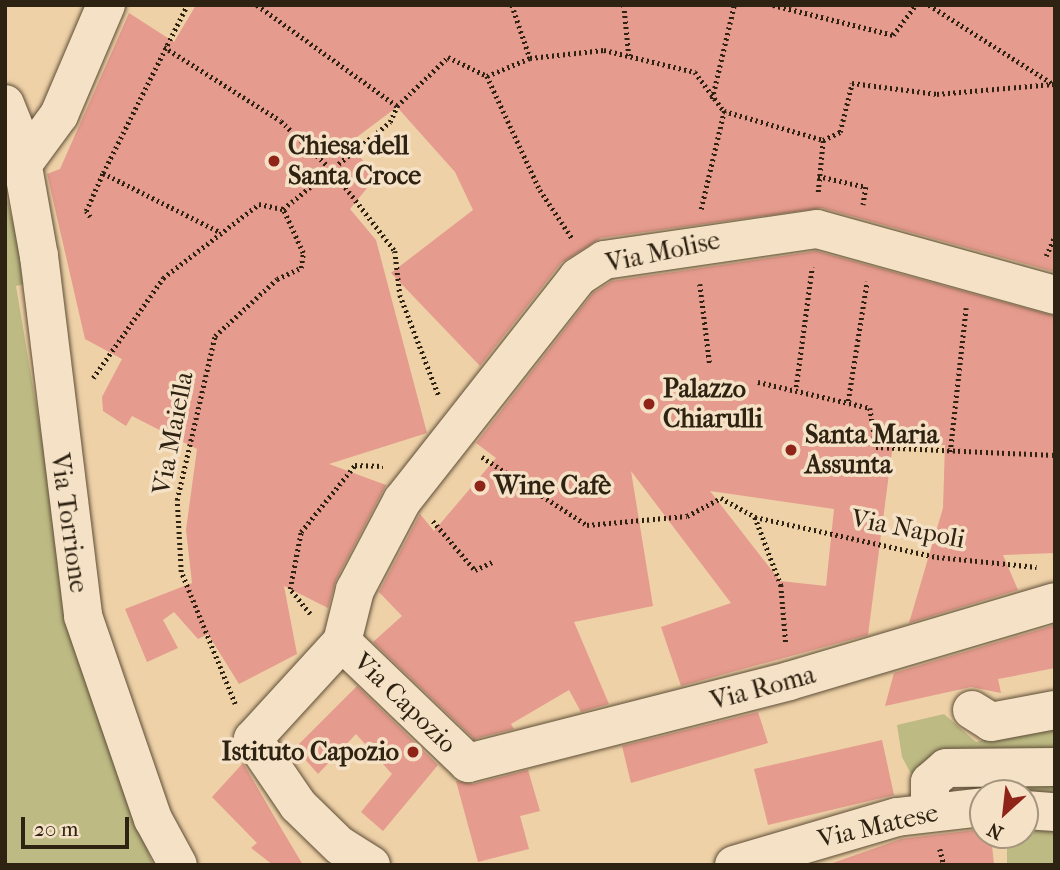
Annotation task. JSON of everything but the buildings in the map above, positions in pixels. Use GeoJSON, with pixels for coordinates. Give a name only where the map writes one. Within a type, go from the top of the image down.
{"type":"FeatureCollection","features":[{"type":"Feature","properties":{"kind":"street"},"geometry":{"type":"LineString","coordinates":[[23,164],[59,115],[106,5]]}},
{"type":"Feature","properties":{"kind":"street","name":"Via Torrione"},"geometry":{"type":"LineString","coordinates":[[5,104],[23,164],[56,436],[83,616],[153,819],[178,865]]}},
{"type":"Feature","properties":{"kind":"street","name":"Via Molise"},"geometry":{"type":"LineString","coordinates":[[342,642],[355,590],[402,501],[451,435],[488,395],[532,329],[579,277],[604,260],[817,229],[874,242],[970,273],[1055,295]]}},
{"type":"Feature","properties":{"kind":"street","name":"Via Roma"},"geometry":{"type":"LineString","coordinates":[[468,763],[789,681],[1051,586]]}},
{"type":"Feature","properties":{"kind":"street"},"geometry":{"type":"LineString","coordinates":[[342,642],[253,739],[298,805],[340,846],[371,865]]}},
{"type":"Feature","properties":{"kind":"street","name":"Via Capozio"},"geometry":{"type":"LineString","coordinates":[[342,642],[468,763]]}},
{"type":"Feature","properties":{"kind":"street"},"geometry":{"type":"LineString","coordinates":[[972,710],[991,722],[1055,710]]}},
{"type":"Feature","properties":{"kind":"street"},"geometry":{"type":"LineString","coordinates":[[930,811],[930,782],[946,768],[1055,767]]}},
{"type":"Feature","properties":{"kind":"street","name":"Via Matese"},"geometry":{"type":"LineString","coordinates":[[734,865],[930,811],[969,808]]}},
{"type":"Feature","properties":{"kind":"path"},"geometry":{"type":"LineString","coordinates":[[90,217],[86,211],[103,173],[187,5]]}},
{"type":"Feature","properties":{"kind":"path"},"geometry":{"type":"LineString","coordinates":[[257,5],[397,106]]}},
{"type":"Feature","properties":{"kind":"path"},"geometry":{"type":"LineString","coordinates":[[512,5],[530,58]]}},
{"type":"Feature","properties":{"kind":"path"},"geometry":{"type":"LineString","coordinates":[[624,5],[629,56]]}},
{"type":"Feature","properties":{"kind":"path"},"geometry":{"type":"LineString","coordinates":[[712,100],[734,5]]}},
{"type":"Feature","properties":{"kind":"path"},"geometry":{"type":"LineString","coordinates":[[773,5],[893,35],[916,5]]}},
{"type":"Feature","properties":{"kind":"path"},"geometry":{"type":"LineString","coordinates":[[929,5],[1054,84]]}},
{"type":"Feature","properties":{"kind":"path"},"geometry":{"type":"LineString","coordinates":[[164,47],[281,121],[332,170],[395,251],[400,295],[451,435]]}},
{"type":"Feature","properties":{"kind":"path"},"geometry":{"type":"LineString","coordinates":[[488,76],[530,58],[604,50],[695,72],[712,100],[724,111],[823,140],[840,132],[852,83],[937,94],[1054,84]]}},
{"type":"Feature","properties":{"kind":"path"},"geometry":{"type":"LineString","coordinates":[[56,436],[139,303],[220,232],[259,204],[283,209],[332,170],[390,122],[397,106],[448,57],[488,76],[540,190],[572,238],[604,260]]}},
{"type":"Feature","properties":{"kind":"path"},"geometry":{"type":"LineString","coordinates":[[710,365],[695,246],[724,111]]}},
{"type":"Feature","properties":{"kind":"path"},"geometry":{"type":"LineString","coordinates":[[796,387],[817,229],[823,140]]}},
{"type":"Feature","properties":{"kind":"path"},"geometry":{"type":"LineString","coordinates":[[103,173],[220,232]]}},
{"type":"Feature","properties":{"kind":"path","name":"Via Maiella"},"geometry":{"type":"LineString","coordinates":[[253,739],[209,652],[181,572],[177,500],[215,336],[277,279],[302,268],[303,253],[283,209]]}},
{"type":"Feature","properties":{"kind":"path"},"geometry":{"type":"LineString","coordinates":[[848,401],[874,242]]}},
{"type":"Feature","properties":{"kind":"path"},"geometry":{"type":"LineString","coordinates":[[950,452],[970,273]]}},
{"type":"Feature","properties":{"kind":"path"},"geometry":{"type":"LineString","coordinates":[[758,382],[796,387],[870,408],[876,447],[1055,455]]}},
{"type":"Feature","properties":{"kind":"path","name":"Via Napoli"},"geometry":{"type":"LineString","coordinates":[[492,464],[587,525],[687,516],[721,498],[755,517],[937,557],[1051,586]]}},
{"type":"Feature","properties":{"kind":"path"},"geometry":{"type":"LineString","coordinates":[[342,642],[290,589],[301,532],[349,471]]}},
{"type":"Feature","properties":{"kind":"path"},"geometry":{"type":"LineString","coordinates":[[755,517],[781,586],[789,681]]}},
{"type":"Feature","properties":{"kind":"path"},"geometry":{"type":"LineString","coordinates":[[438,526],[475,570],[492,562]]}},
{"type":"Feature","properties":{"kind":"shaded area"},"geometry":{"type":"Polygon","coordinates":[[[5,192],[29,283],[16,286],[60,547],[104,732],[153,865],[5,865],[5,192]]]}},
{"type":"Feature","properties":{"kind":"shaded area"},"geometry":{"type":"Polygon","coordinates":[[[944,714],[976,742],[1055,722],[1055,865],[1007,865],[1007,849],[1039,849],[1039,779],[969,779],[969,788],[960,782],[915,781],[902,757],[897,725],[944,714]]]}},
{"type":"Feature","properties":{"kind":"place","name":"Chiesa dell Santa Croce"},"geometry":{"type":"Point","coordinates":[274,161]}},
{"type":"Feature","properties":{"kind":"place","name":"Palazzo Chiarulli"},"geometry":{"type":"Point","coordinates":[649,404]}},
{"type":"Feature","properties":{"kind":"place","name":"Santa Maria Assunta"},"geometry":{"type":"Point","coordinates":[791,450]}},
{"type":"Feature","properties":{"kind":"place","name":"Wine Cafè"},"geometry":{"type":"Point","coordinates":[480,486]}},
{"type":"Feature","properties":{"kind":"place","name":"Istituto Capozio"},"geometry":{"type":"Point","coordinates":[413,752]}}]}
